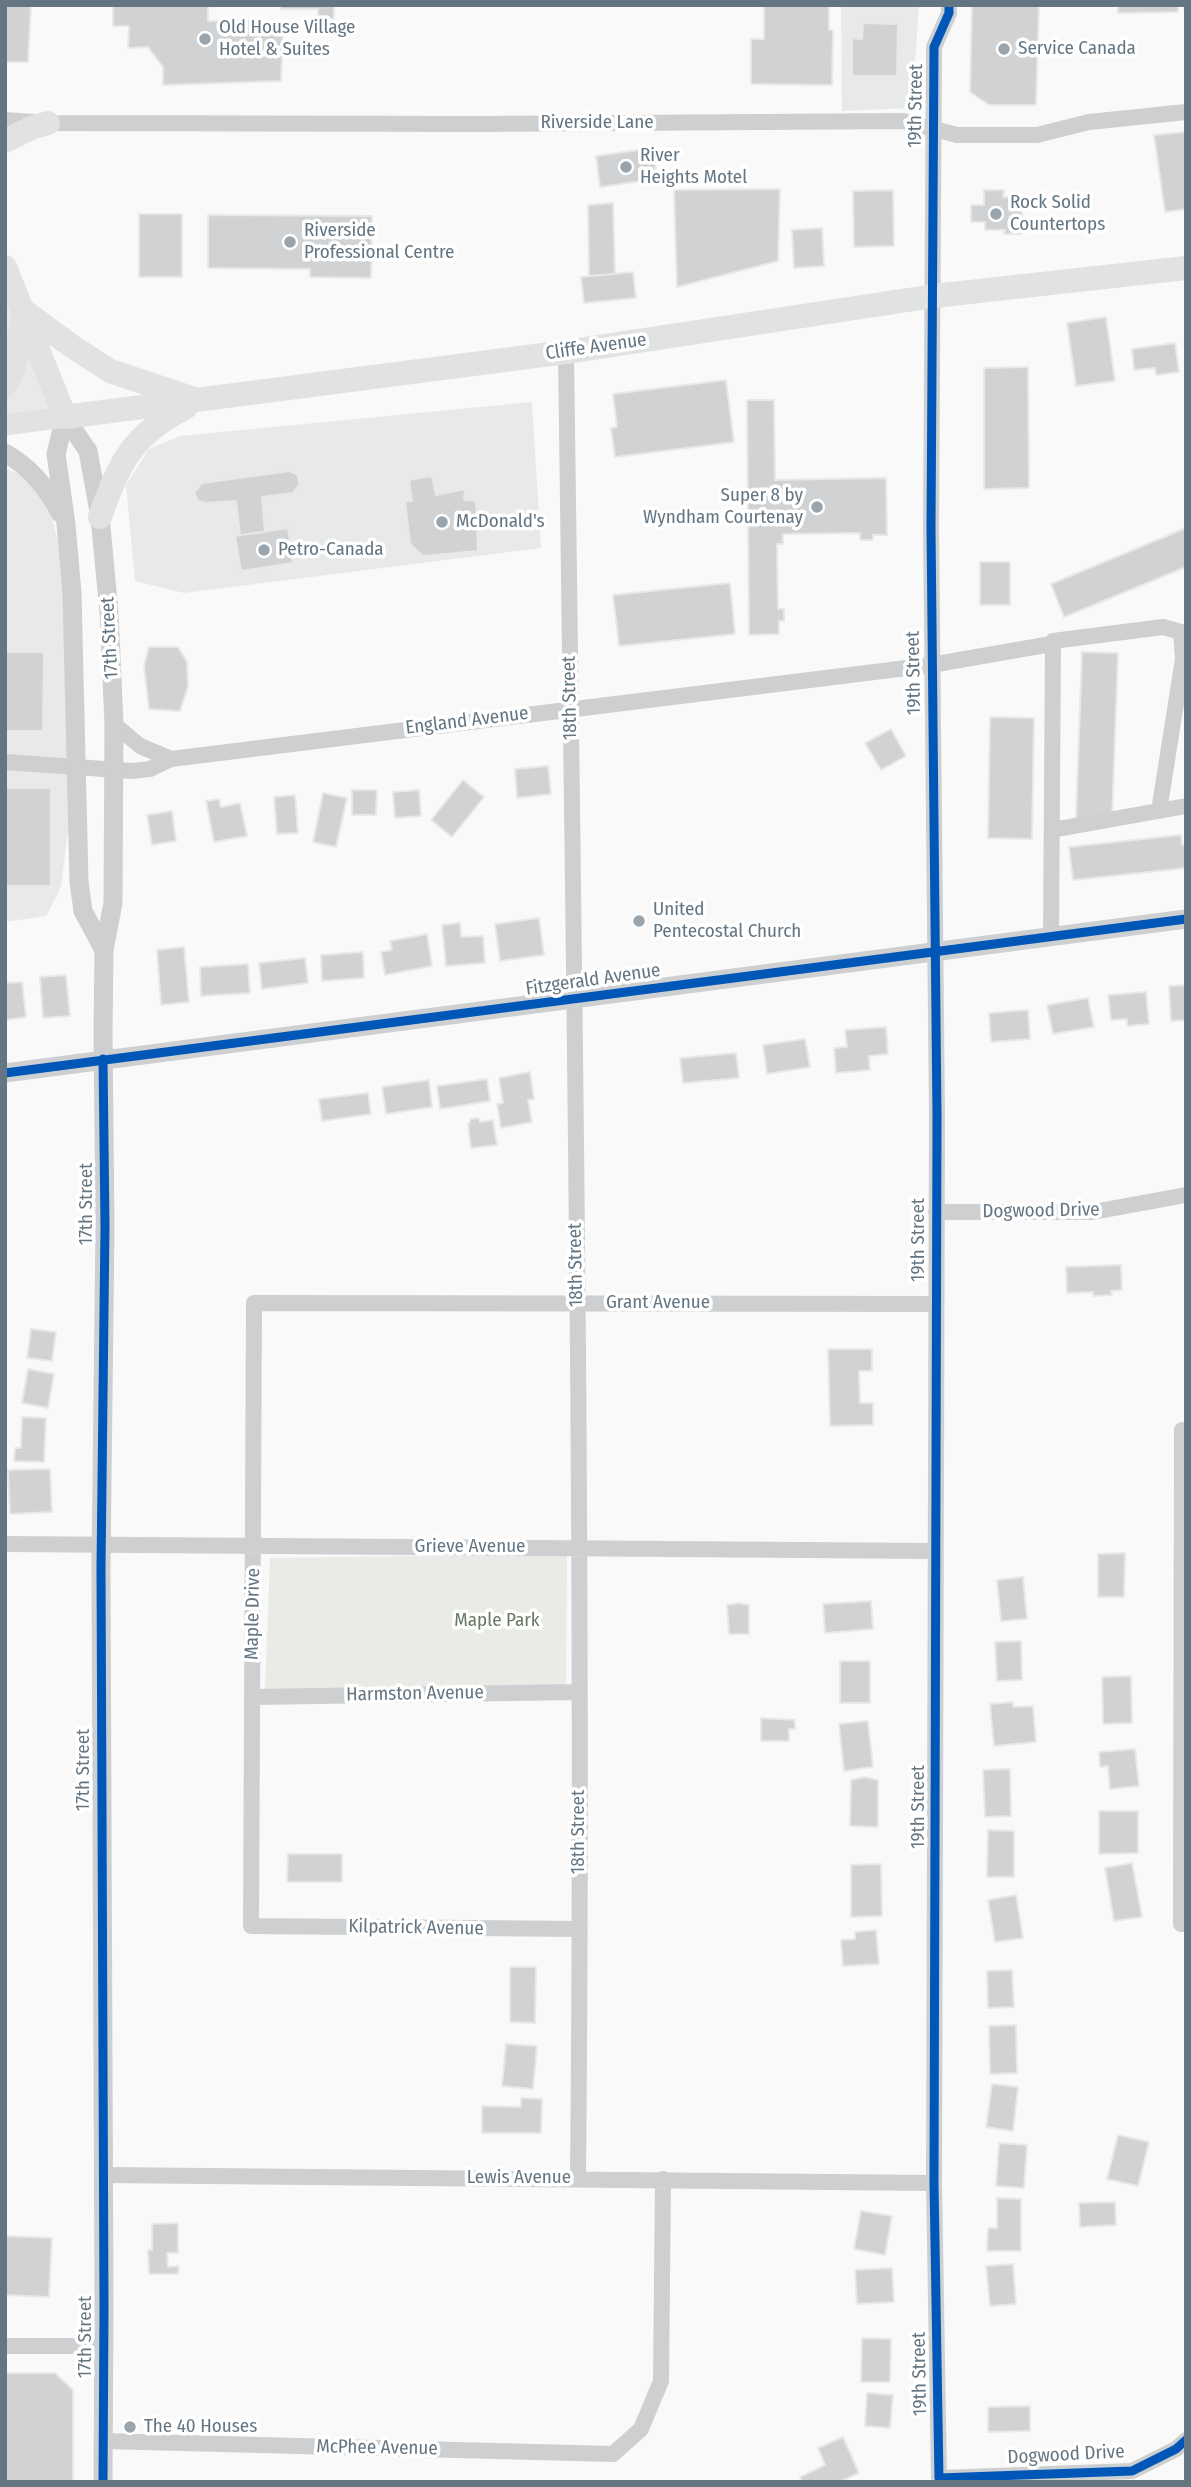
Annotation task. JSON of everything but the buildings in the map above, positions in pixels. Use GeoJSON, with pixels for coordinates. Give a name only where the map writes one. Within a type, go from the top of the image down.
{"type":"FeatureCollection","features":[{"type":"Feature","properties":{"kind":"main road"},"geometry":{"type":"LineString","coordinates":[[5,141],[48,123]]}},
{"type":"Feature","properties":{"kind":"main road","name":"17th Street"},"geometry":{"type":"LineString","coordinates":[[5,267],[65,417]]}},
{"type":"Feature","properties":{"kind":"main road","name":"Cliffe Avenue"},"geometry":{"type":"LineString","coordinates":[[5,425],[566,352],[934,296],[1186,268]]}},
{"type":"Feature","properties":{"kind":"main road"},"geometry":{"type":"LineString","coordinates":[[5,385],[16,358],[23,311],[110,371],[199,401]]}},
{"type":"Feature","properties":{"kind":"main road"},"geometry":{"type":"LineString","coordinates":[[100,516],[112,483],[139,439],[162,420],[199,401]]}},
{"type":"Feature","properties":{"kind":"street","name":"19th Street"},"geometry":{"type":"LineString","coordinates":[[939,2478],[934,2183],[937,1956],[936,1212],[931,665],[934,47],[949,13],[948,5]]}},
{"type":"Feature","properties":{"kind":"street","name":"Riverside Lane"},"geometry":{"type":"LineString","coordinates":[[5,120],[48,123],[488,124],[903,121],[957,135],[1037,135],[1089,122],[1186,111]]}},
{"type":"Feature","properties":{"kind":"street","name":"18th Street"},"geometry":{"type":"LineString","coordinates":[[566,352],[579,1548],[578,2178]]}},
{"type":"Feature","properties":{"kind":"street","name":"17th Street"},"geometry":{"type":"LineString","coordinates":[[65,417],[88,451],[100,516],[109,612],[114,724],[113,903],[104,950],[103,1059],[103,2482]]}},
{"type":"Feature","properties":{"kind":"street","name":"17th Street"},"geometry":{"type":"LineString","coordinates":[[65,417],[56,454],[72,593],[79,882],[83,911],[104,950]]}},
{"type":"Feature","properties":{"kind":"street"},"geometry":{"type":"LineString","coordinates":[[5,453],[19,461],[39,479],[52,495],[66,524]]}},
{"type":"Feature","properties":{"kind":"street","name":"England Avenue"},"geometry":{"type":"LineString","coordinates":[[5,762],[114,771],[150,769],[171,759],[931,665],[1051,644],[1053,641],[1163,627],[1181,632],[1183,659],[1160,811]]}},
{"type":"Feature","properties":{"kind":"street"},"geometry":{"type":"LineString","coordinates":[[1051,937],[1053,641]]}},
{"type":"Feature","properties":{"kind":"street"},"geometry":{"type":"LineString","coordinates":[[114,724],[140,746],[171,759]]}},
{"type":"Feature","properties":{"kind":"street"},"geometry":{"type":"LineString","coordinates":[[1052,830],[1186,806]]}},
{"type":"Feature","properties":{"kind":"street","name":"Fitzgerald Avenue"},"geometry":{"type":"LineString","coordinates":[[5,1073],[1186,919]]}},
{"type":"Feature","properties":{"kind":"street","name":"Dogwood Drive"},"geometry":{"type":"LineString","coordinates":[[936,1212],[1093,1212],[1186,1195]]}},
{"type":"Feature","properties":{"kind":"street","name":"Grant Avenue"},"geometry":{"type":"LineString","coordinates":[[254,1303],[936,1304]]}},
{"type":"Feature","properties":{"kind":"street","name":"Maple Drive"},"geometry":{"type":"LineString","coordinates":[[251,1926],[254,1303]]}},
{"type":"Feature","properties":{"kind":"street"},"geometry":{"type":"LineString","coordinates":[[1186,1430],[1182,1430],[1184,1674],[1181,1924],[1186,1924]]}},
{"type":"Feature","properties":{"kind":"street","name":"Grieve Avenue"},"geometry":{"type":"LineString","coordinates":[[5,1544],[935,1551]]}},
{"type":"Feature","properties":{"kind":"street","name":"Harmston Avenue"},"geometry":{"type":"LineString","coordinates":[[252,1697],[578,1692]]}},
{"type":"Feature","properties":{"kind":"street","name":"Kilpatrick Avenue"},"geometry":{"type":"LineString","coordinates":[[251,1926],[580,1929]]}},
{"type":"Feature","properties":{"kind":"street","name":"Lewis Avenue"},"geometry":{"type":"LineString","coordinates":[[103,2175],[934,2183]]}},
{"type":"Feature","properties":{"kind":"street","name":"McPhee Avenue"},"geometry":{"type":"LineString","coordinates":[[103,2441],[613,2454],[641,2429],[661,2382],[663,2179]]}},
{"type":"Feature","properties":{"kind":"street"},"geometry":{"type":"LineString","coordinates":[[5,2346],[103,2346]]}},
{"type":"Feature","properties":{"kind":"street","name":"Dogwood Drive"},"geometry":{"type":"LineString","coordinates":[[939,2478],[1132,2471],[1176,2449],[1186,2440]]}},
{"type":"Feature","properties":{"kind":"shaded area"},"geometry":{"type":"Polygon","coordinates":[[[841,5],[919,5],[912,108],[842,111],[841,5]]]}},
{"type":"Feature","properties":{"kind":"shaded area"},"geometry":{"type":"Polygon","coordinates":[[[5,267],[65,417],[5,424],[5,267]]]}},
{"type":"Feature","properties":{"kind":"shaded area"},"geometry":{"type":"Polygon","coordinates":[[[532,402],[541,548],[184,593],[135,581],[126,485],[149,449],[180,436],[532,402]]]}},
{"type":"Feature","properties":{"kind":"shaded area"},"geometry":{"type":"Polygon","coordinates":[[[5,468],[28,478],[50,511],[72,593],[76,767],[61,886],[46,916],[5,922],[5,468]]]}},
{"type":"Feature","properties":{"kind":"green space","name":"Maple Park"},"geometry":{"type":"Polygon","coordinates":[[[567,1554],[566,1687],[265,1691],[270,1558],[567,1554]]]}},
{"type":"Feature","properties":{"kind":"cycle path"},"geometry":{"type":"LineString","coordinates":[[949,5],[949,13],[934,47],[931,527],[937,1116],[934,2183],[939,2478],[1132,2471],[1176,2449],[1186,2440]]}},
{"type":"Feature","properties":{"kind":"cycle path"},"geometry":{"type":"LineString","coordinates":[[5,1073],[1186,919]]}},
{"type":"Feature","properties":{"kind":"cycle path"},"geometry":{"type":"LineString","coordinates":[[103,1059],[103,2482]]}},
{"type":"Feature","properties":{"kind":"place","name":"Old House Village Hotel & Suites"},"geometry":{"type":"Point","coordinates":[205,39]}},
{"type":"Feature","properties":{"kind":"place","name":"Service Canada"},"geometry":{"type":"Point","coordinates":[1004,49]}},
{"type":"Feature","properties":{"kind":"place","name":"River Heights Motel"},"geometry":{"type":"Point","coordinates":[626,167]}},
{"type":"Feature","properties":{"kind":"place","name":"Rock Solid Countertops"},"geometry":{"type":"Point","coordinates":[996,214]}},
{"type":"Feature","properties":{"kind":"place","name":"Riverside Professional Centre"},"geometry":{"type":"Point","coordinates":[290,242]}},
{"type":"Feature","properties":{"kind":"place","name":"Super 8 by Wyndham Courtenay"},"geometry":{"type":"Point","coordinates":[817,507]}},
{"type":"Feature","properties":{"kind":"place","name":"McDonald's"},"geometry":{"type":"Point","coordinates":[442,522]}},
{"type":"Feature","properties":{"kind":"place","name":"Petro-Canada"},"geometry":{"type":"Point","coordinates":[264,550]}},
{"type":"Feature","properties":{"kind":"place","name":"United Pentecostal Church"},"geometry":{"type":"Point","coordinates":[639,921]}},
{"type":"Feature","properties":{"kind":"place","name":"The 40 Houses"},"geometry":{"type":"Point","coordinates":[130,2427]}}]}
